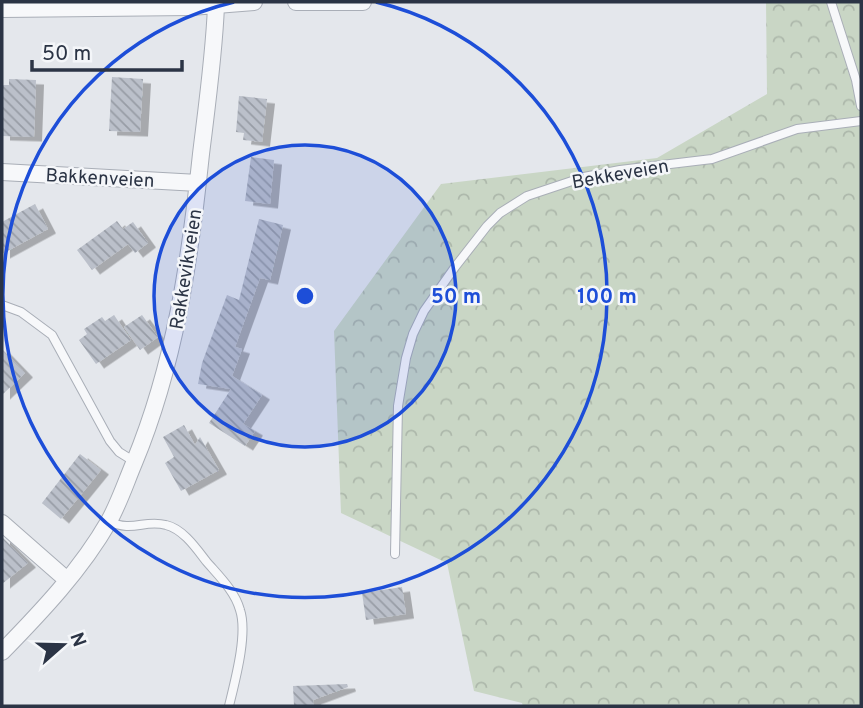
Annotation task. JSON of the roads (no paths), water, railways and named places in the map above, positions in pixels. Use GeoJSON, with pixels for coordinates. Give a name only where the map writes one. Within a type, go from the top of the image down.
{"type":"FeatureCollection","features":[{"type":"Feature","properties":{"kind":"street"},"geometry":{"type":"LineString","coordinates":[[2,9],[216,6],[254,2]]}},
{"type":"Feature","properties":{"kind":"street"},"geometry":{"type":"LineString","coordinates":[[296,2],[363,2]]}},
{"type":"Feature","properties":{"kind":"street","name":"Rakkevikveien"},"geometry":{"type":"LineString","coordinates":[[2,652],[38,616],[108,521],[135,462],[158,399],[171,351],[186,275],[216,6]]}},
{"type":"Feature","properties":{"kind":"street","name":"Bakkenveien"},"geometry":{"type":"LineString","coordinates":[[2,172],[198,183]]}},
{"type":"Feature","properties":{"kind":"street"},"geometry":{"type":"LineString","coordinates":[[2,523],[67,580]]}},
{"type":"Feature","properties":{"kind":"lane"},"geometry":{"type":"LineString","coordinates":[[831,2],[856,80],[861,106]]}},
{"type":"Feature","properties":{"kind":"lane","name":"Bekkeveien"},"geometry":{"type":"LineString","coordinates":[[395,554],[397,430],[401,379],[409,346],[424,311],[494,219],[527,196],[584,177],[712,159],[797,129],[861,121]]}},
{"type":"Feature","properties":{"kind":"lane"},"geometry":{"type":"LineString","coordinates":[[2,305],[21,312],[52,335],[110,441],[119,452],[135,462]]}},
{"type":"Feature","properties":{"kind":"lane"},"geometry":{"type":"LineString","coordinates":[[108,521],[122,528],[156,524],[175,528],[201,554],[236,600],[242,616],[241,635],[229,706]]}}]}
